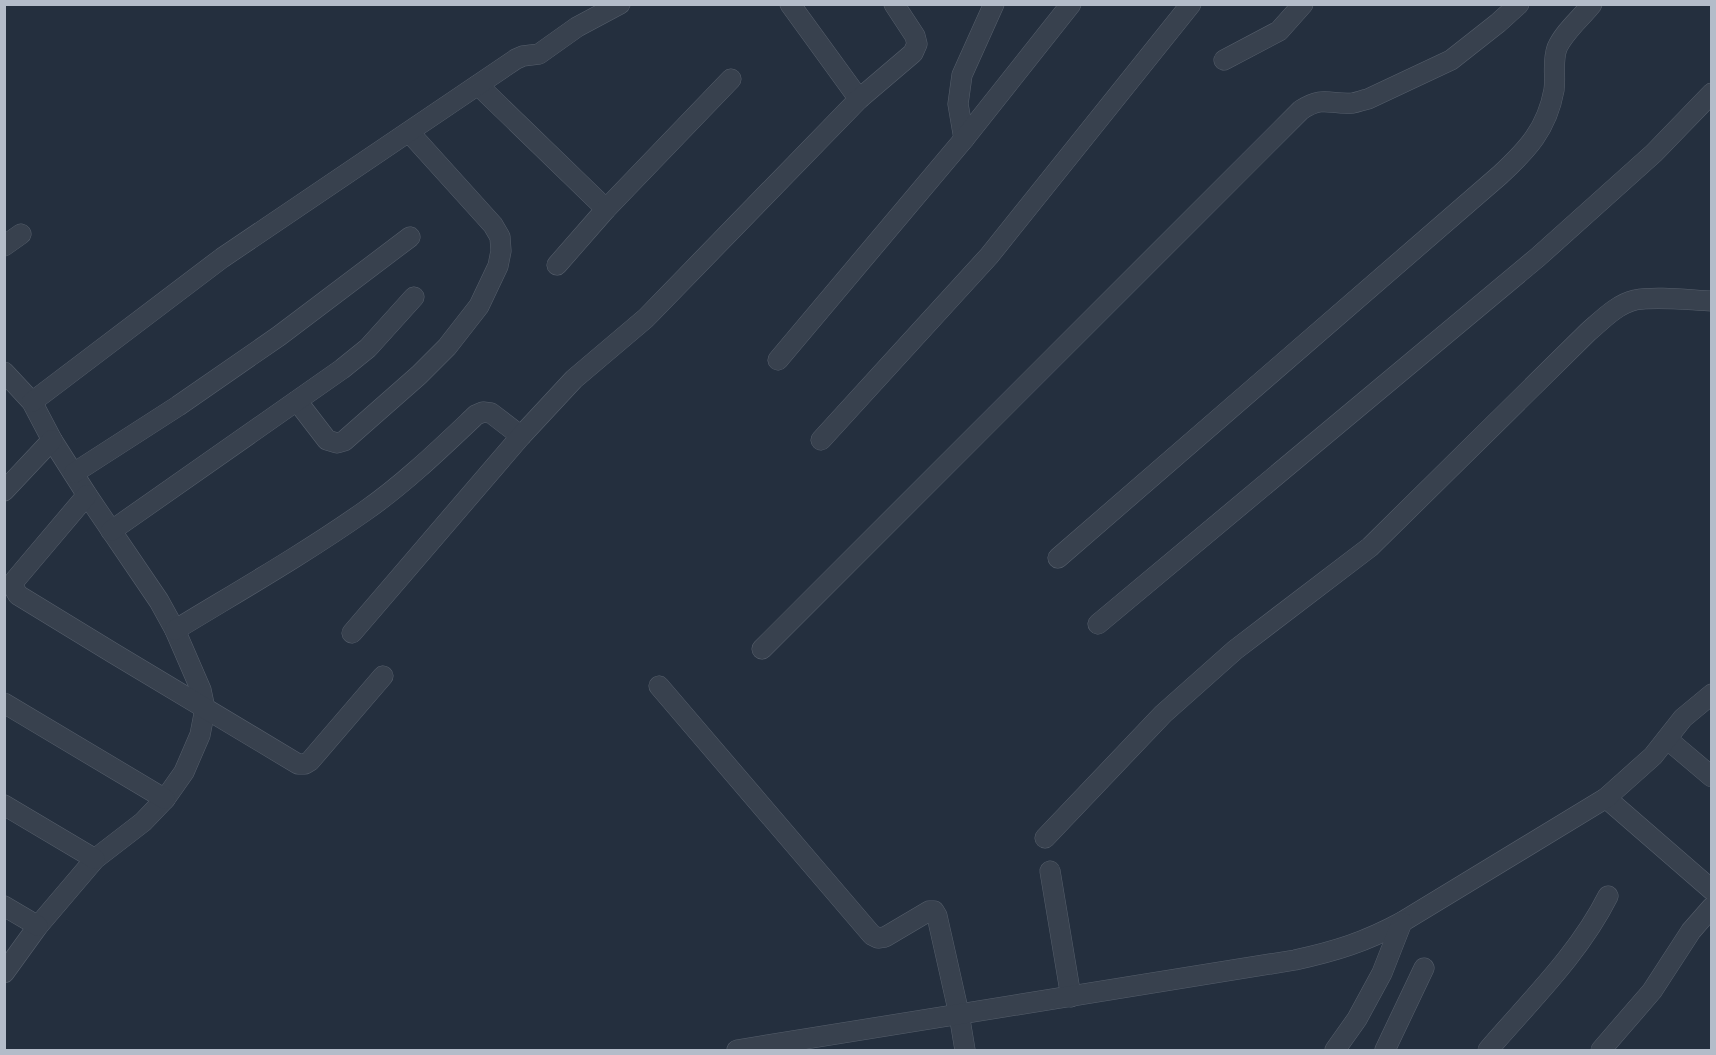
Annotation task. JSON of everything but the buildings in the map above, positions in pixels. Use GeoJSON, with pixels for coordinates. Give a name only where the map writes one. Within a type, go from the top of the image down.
{"type":"FeatureCollection","features":[{"type":"Feature","properties":{"kind":"street"},"geometry":{"type":"LineString","coordinates":[[32,402],[222,258],[477,85],[516,59],[539,54],[577,27],[620,4]]}},
{"type":"Feature","properties":{"kind":"street"},"geometry":{"type":"LineString","coordinates":[[789,4],[859,99]]}},
{"type":"Feature","properties":{"kind":"street"},"geometry":{"type":"LineString","coordinates":[[964,139],[958,104],[962,75],[994,4]]}},
{"type":"Feature","properties":{"kind":"street"},"geometry":{"type":"LineString","coordinates":[[778,360],[964,139],[1071,4]]}},
{"type":"Feature","properties":{"kind":"street"},"geometry":{"type":"LineString","coordinates":[[821,440],[989,256],[1191,4]]}},
{"type":"Feature","properties":{"kind":"street"},"geometry":{"type":"LineString","coordinates":[[1224,60],[1279,31],[1303,4]]}},
{"type":"Feature","properties":{"kind":"street"},"geometry":{"type":"LineString","coordinates":[[762,649],[1301,110],[1321,100],[1353,103],[1368,99],[1451,60],[1519,4]]}},
{"type":"Feature","properties":{"kind":"street"},"geometry":{"type":"LineString","coordinates":[[1058,558],[1525,153],[1538,135],[1547,114],[1554,90],[1557,49],[1565,35],[1592,4]]}},
{"type":"Feature","properties":{"kind":"street"},"geometry":{"type":"LineString","coordinates":[[352,633],[520,436],[574,379],[646,318],[859,99],[913,53],[917,44],[915,36],[898,6]]}},
{"type":"Feature","properties":{"kind":"street"},"geometry":{"type":"LineString","coordinates":[[557,264],[606,209],[731,79]]}},
{"type":"Feature","properties":{"kind":"street"},"geometry":{"type":"LineString","coordinates":[[477,85],[606,209]]}},
{"type":"Feature","properties":{"kind":"street"},"geometry":{"type":"LineString","coordinates":[[1098,624],[1538,257],[1654,153],[1712,93]]}},
{"type":"Feature","properties":{"kind":"street"},"geometry":{"type":"LineString","coordinates":[[297,401],[327,440],[337,443],[344,441],[419,375],[447,346],[479,306],[498,266],[501,251],[500,237],[493,225],[409,132]]}},
{"type":"Feature","properties":{"kind":"street"},"geometry":{"type":"LineString","coordinates":[[4,246],[21,234]]}},
{"type":"Feature","properties":{"kind":"street"},"geometry":{"type":"LineString","coordinates":[[74,473],[279,336],[410,237]]}},
{"type":"Feature","properties":{"kind":"street"},"geometry":{"type":"LineString","coordinates":[[111,531],[342,369],[368,348],[414,297]]}},
{"type":"Feature","properties":{"kind":"street"},"geometry":{"type":"LineString","coordinates":[[1045,838],[1163,714],[1235,650],[1370,547],[1613,310],[1634,300],[1712,301]]}},
{"type":"Feature","properties":{"kind":"street"},"geometry":{"type":"LineString","coordinates":[[4,372],[32,402],[52,440],[87,495],[159,601],[176,630],[201,690],[205,709],[200,735],[184,772],[165,799],[143,822],[95,860],[38,927],[4,973]]}},
{"type":"Feature","properties":{"kind":"street"},"geometry":{"type":"LineString","coordinates":[[176,630],[367,510],[415,472],[483,412],[490,413],[520,436]]}},
{"type":"Feature","properties":{"kind":"street"},"geometry":{"type":"LineString","coordinates":[[4,491],[52,440]]}},
{"type":"Feature","properties":{"kind":"street"},"geometry":{"type":"LineString","coordinates":[[87,495],[13,583],[18,595],[298,764],[310,761],[383,676]]}},
{"type":"Feature","properties":{"kind":"street"},"geometry":{"type":"LineString","coordinates":[[659,686],[872,935],[878,938],[885,937],[929,911],[934,911],[959,1014],[965,1050]]}},
{"type":"Feature","properties":{"kind":"street"},"geometry":{"type":"LineString","coordinates":[[737,1050],[1295,960],[1339,950],[1402,922],[1605,798],[1653,756],[1683,718],[1712,694]]}},
{"type":"Feature","properties":{"kind":"street"},"geometry":{"type":"LineString","coordinates":[[4,703],[165,799]]}},
{"type":"Feature","properties":{"kind":"street"},"geometry":{"type":"LineString","coordinates":[[1667,739],[1712,777]]}},
{"type":"Feature","properties":{"kind":"street"},"geometry":{"type":"LineString","coordinates":[[1605,798],[1712,890]]}},
{"type":"Feature","properties":{"kind":"street"},"geometry":{"type":"LineString","coordinates":[[4,805],[95,860]]}},
{"type":"Feature","properties":{"kind":"street"},"geometry":{"type":"LineString","coordinates":[[1050,871],[1071,997]]}},
{"type":"Feature","properties":{"kind":"street"},"geometry":{"type":"LineString","coordinates":[[1488,1050],[1580,943],[1608,896]]}},
{"type":"Feature","properties":{"kind":"street"},"geometry":{"type":"LineString","coordinates":[[4,906],[38,927]]}},
{"type":"Feature","properties":{"kind":"street"},"geometry":{"type":"LineString","coordinates":[[1602,1050],[1653,991],[1691,931],[1712,907]]}},
{"type":"Feature","properties":{"kind":"street"},"geometry":{"type":"LineString","coordinates":[[1335,1050],[1357,1019],[1382,974],[1402,922]]}},
{"type":"Feature","properties":{"kind":"street"},"geometry":{"type":"LineString","coordinates":[[1385,1050],[1424,968]]}}]}
